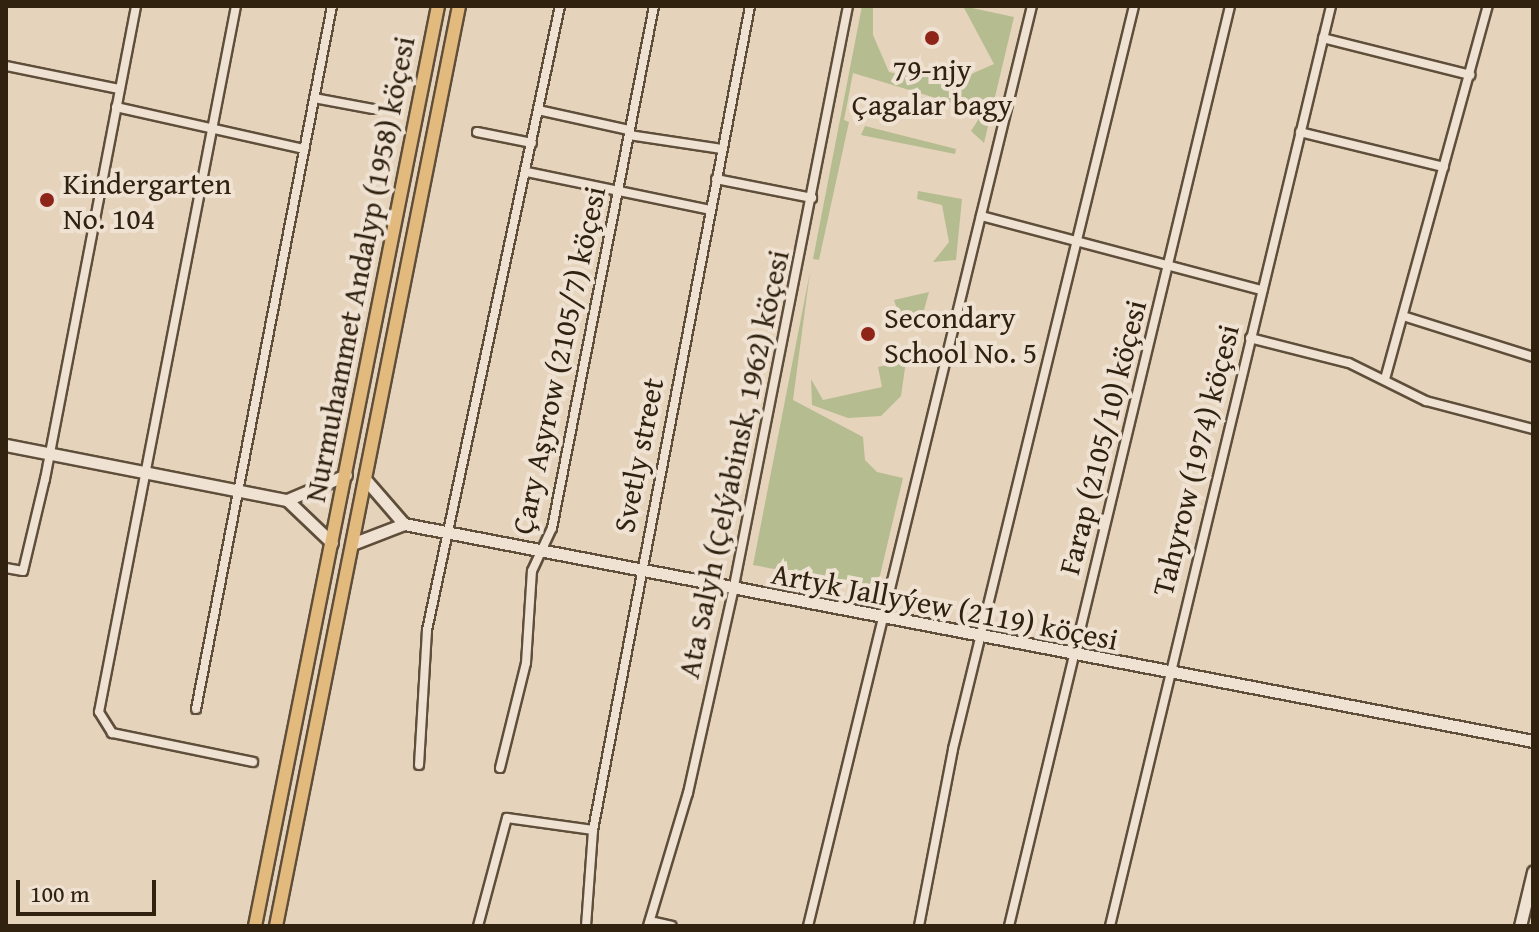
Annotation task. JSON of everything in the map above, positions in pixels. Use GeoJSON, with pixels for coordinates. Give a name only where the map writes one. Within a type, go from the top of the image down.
{"type":"FeatureCollection","features":[{"type":"Feature","properties":{"kind":"main road","name":"Nurmuhammet Andalyp (1958) köçesi"},"geometry":{"type":"LineString","coordinates":[[255,926],[438,6]]}},
{"type":"Feature","properties":{"kind":"main road","name":"Nurmuhammet Andalyp (1958) köçesi"},"geometry":{"type":"LineString","coordinates":[[276,926],[459,6]]}},
{"type":"Feature","properties":{"kind":"street"},"geometry":{"type":"LineString","coordinates":[[6,568],[23,571],[136,6]]}},
{"type":"Feature","properties":{"kind":"street"},"geometry":{"type":"LineString","coordinates":[[236,6],[142,471],[100,705],[102,725],[253,762]]}},
{"type":"Feature","properties":{"kind":"street"},"geometry":{"type":"LineString","coordinates":[[196,709],[235,490],[332,6]]}},
{"type":"Feature","properties":{"kind":"street"},"geometry":{"type":"LineString","coordinates":[[419,765],[422,675],[446,534],[457,514],[560,6]]}},
{"type":"Feature","properties":{"kind":"street","name":"Çary Aşyrow (2105/7) köçesi"},"geometry":{"type":"LineString","coordinates":[[500,768],[526,663],[532,571],[543,551],[654,6]]}},
{"type":"Feature","properties":{"kind":"street","name":"Svetly street"},"geometry":{"type":"LineString","coordinates":[[586,926],[593,830],[750,6]]}},
{"type":"Feature","properties":{"kind":"street","name":"Ata Salyh (Çelýabinsk, 1962) köçesi"},"geometry":{"type":"LineString","coordinates":[[651,924],[733,591],[848,6]]}},
{"type":"Feature","properties":{"kind":"street"},"geometry":{"type":"LineString","coordinates":[[808,926],[1032,6]]}},
{"type":"Feature","properties":{"kind":"street"},"geometry":{"type":"LineString","coordinates":[[919,926],[980,637],[1134,6]]}},
{"type":"Feature","properties":{"kind":"street","name":"Farap (2105/10) köçesi"},"geometry":{"type":"LineString","coordinates":[[1009,926],[1230,6]]}},
{"type":"Feature","properties":{"kind":"street","name":"Tahyrow (1974) köçesi"},"geometry":{"type":"LineString","coordinates":[[1110,926],[1166,673],[1331,6]]}},
{"type":"Feature","properties":{"kind":"street"},"geometry":{"type":"LineString","coordinates":[[1385,379],[1488,6]]}},
{"type":"Feature","properties":{"kind":"street"},"geometry":{"type":"LineString","coordinates":[[1323,38],[1470,75]]}},
{"type":"Feature","properties":{"kind":"street"},"geometry":{"type":"LineString","coordinates":[[6,66],[119,89]]}},
{"type":"Feature","properties":{"kind":"street"},"geometry":{"type":"LineString","coordinates":[[314,98],[373,109]]}},
{"type":"Feature","properties":{"kind":"street"},"geometry":{"type":"LineString","coordinates":[[116,107],[304,149]]}},
{"type":"Feature","properties":{"kind":"street"},"geometry":{"type":"LineString","coordinates":[[538,110],[629,132],[722,149]]}},
{"type":"Feature","properties":{"kind":"street"},"geometry":{"type":"LineString","coordinates":[[477,132],[532,143]]}},
{"type":"Feature","properties":{"kind":"street"},"geometry":{"type":"LineString","coordinates":[[1300,132],[1444,167]]}},
{"type":"Feature","properties":{"kind":"street"},"geometry":{"type":"LineString","coordinates":[[527,172],[710,210]]}},
{"type":"Feature","properties":{"kind":"street"},"geometry":{"type":"LineString","coordinates":[[716,179],[812,198]]}},
{"type":"Feature","properties":{"kind":"street"},"geometry":{"type":"LineString","coordinates":[[981,216],[1262,290]]}},
{"type":"Feature","properties":{"kind":"street"},"geometry":{"type":"LineString","coordinates":[[1403,316],[1533,357]]}},
{"type":"Feature","properties":{"kind":"street"},"geometry":{"type":"LineString","coordinates":[[1250,338],[1385,379],[1426,401],[1533,429]]}},
{"type":"Feature","properties":{"kind":"street"},"geometry":{"type":"LineString","coordinates":[[6,445],[287,500],[346,475]]}},
{"type":"Feature","properties":{"kind":"street","name":"Nurmuhammet Andalyp (1958) köçesi"},"geometry":{"type":"LineString","coordinates":[[365,479],[404,524]]}},
{"type":"Feature","properties":{"kind":"street","name":"Nurmuhammet Andalyp (1958) köçesi"},"geometry":{"type":"LineString","coordinates":[[287,500],[332,543]]}},
{"type":"Feature","properties":{"kind":"street"},"geometry":{"type":"LineString","coordinates":[[352,544],[404,524]]}},
{"type":"Feature","properties":{"kind":"street","name":"Artyk Jallyýew (2119) köçesi"},"geometry":{"type":"LineString","coordinates":[[404,524],[883,620],[1533,741]]}},
{"type":"Feature","properties":{"kind":"street"},"geometry":{"type":"LineString","coordinates":[[478,926],[511,817],[593,830]]}},
{"type":"Feature","properties":{"kind":"street"},"geometry":{"type":"LineString","coordinates":[[1520,926],[1533,872]]}},
{"type":"Feature","properties":{"kind":"street"},"geometry":{"type":"LineString","coordinates":[[651,924],[672,926]]}},
{"type":"Feature","properties":{"kind":"green space"},"geometry":{"type":"Polygon","coordinates":[[[862,6],[873,6],[873,35],[889,72],[911,77],[951,61],[960,79],[994,64],[963,6],[1014,17],[984,143],[971,131],[980,117],[969,108],[853,73],[844,120],[849,122],[819,260],[813,259],[862,6]]]}},
{"type":"Feature","properties":{"kind":"green space"},"geometry":{"type":"Polygon","coordinates":[[[865,126],[956,149],[955,154],[861,135],[865,126]]]}},
{"type":"Feature","properties":{"kind":"green space"},"geometry":{"type":"Polygon","coordinates":[[[918,191],[962,199],[956,260],[933,262],[949,242],[942,205],[917,199],[918,191]]]}},
{"type":"Feature","properties":{"kind":"green space"},"geometry":{"type":"Polygon","coordinates":[[[810,272],[793,400],[863,437],[865,460],[877,472],[903,478],[877,588],[753,565],[810,272]]]}},
{"type":"Feature","properties":{"kind":"green space"},"geometry":{"type":"Polygon","coordinates":[[[929,292],[921,321],[902,324],[894,300],[929,292]]]}},
{"type":"Feature","properties":{"kind":"green space"},"geometry":{"type":"Polygon","coordinates":[[[906,361],[901,396],[881,416],[848,418],[812,405],[811,379],[823,400],[882,387],[878,367],[906,361]]]}},
{"type":"Feature","properties":{"kind":"place","name":"79-njy Çagalar bagy"},"geometry":{"type":"Point","coordinates":[932,38]}},
{"type":"Feature","properties":{"kind":"place","name":"Kindergarten No. 104"},"geometry":{"type":"Point","coordinates":[47,200]}},
{"type":"Feature","properties":{"kind":"place","name":"Secondary School No. 5"},"geometry":{"type":"Point","coordinates":[868,334]}}]}
